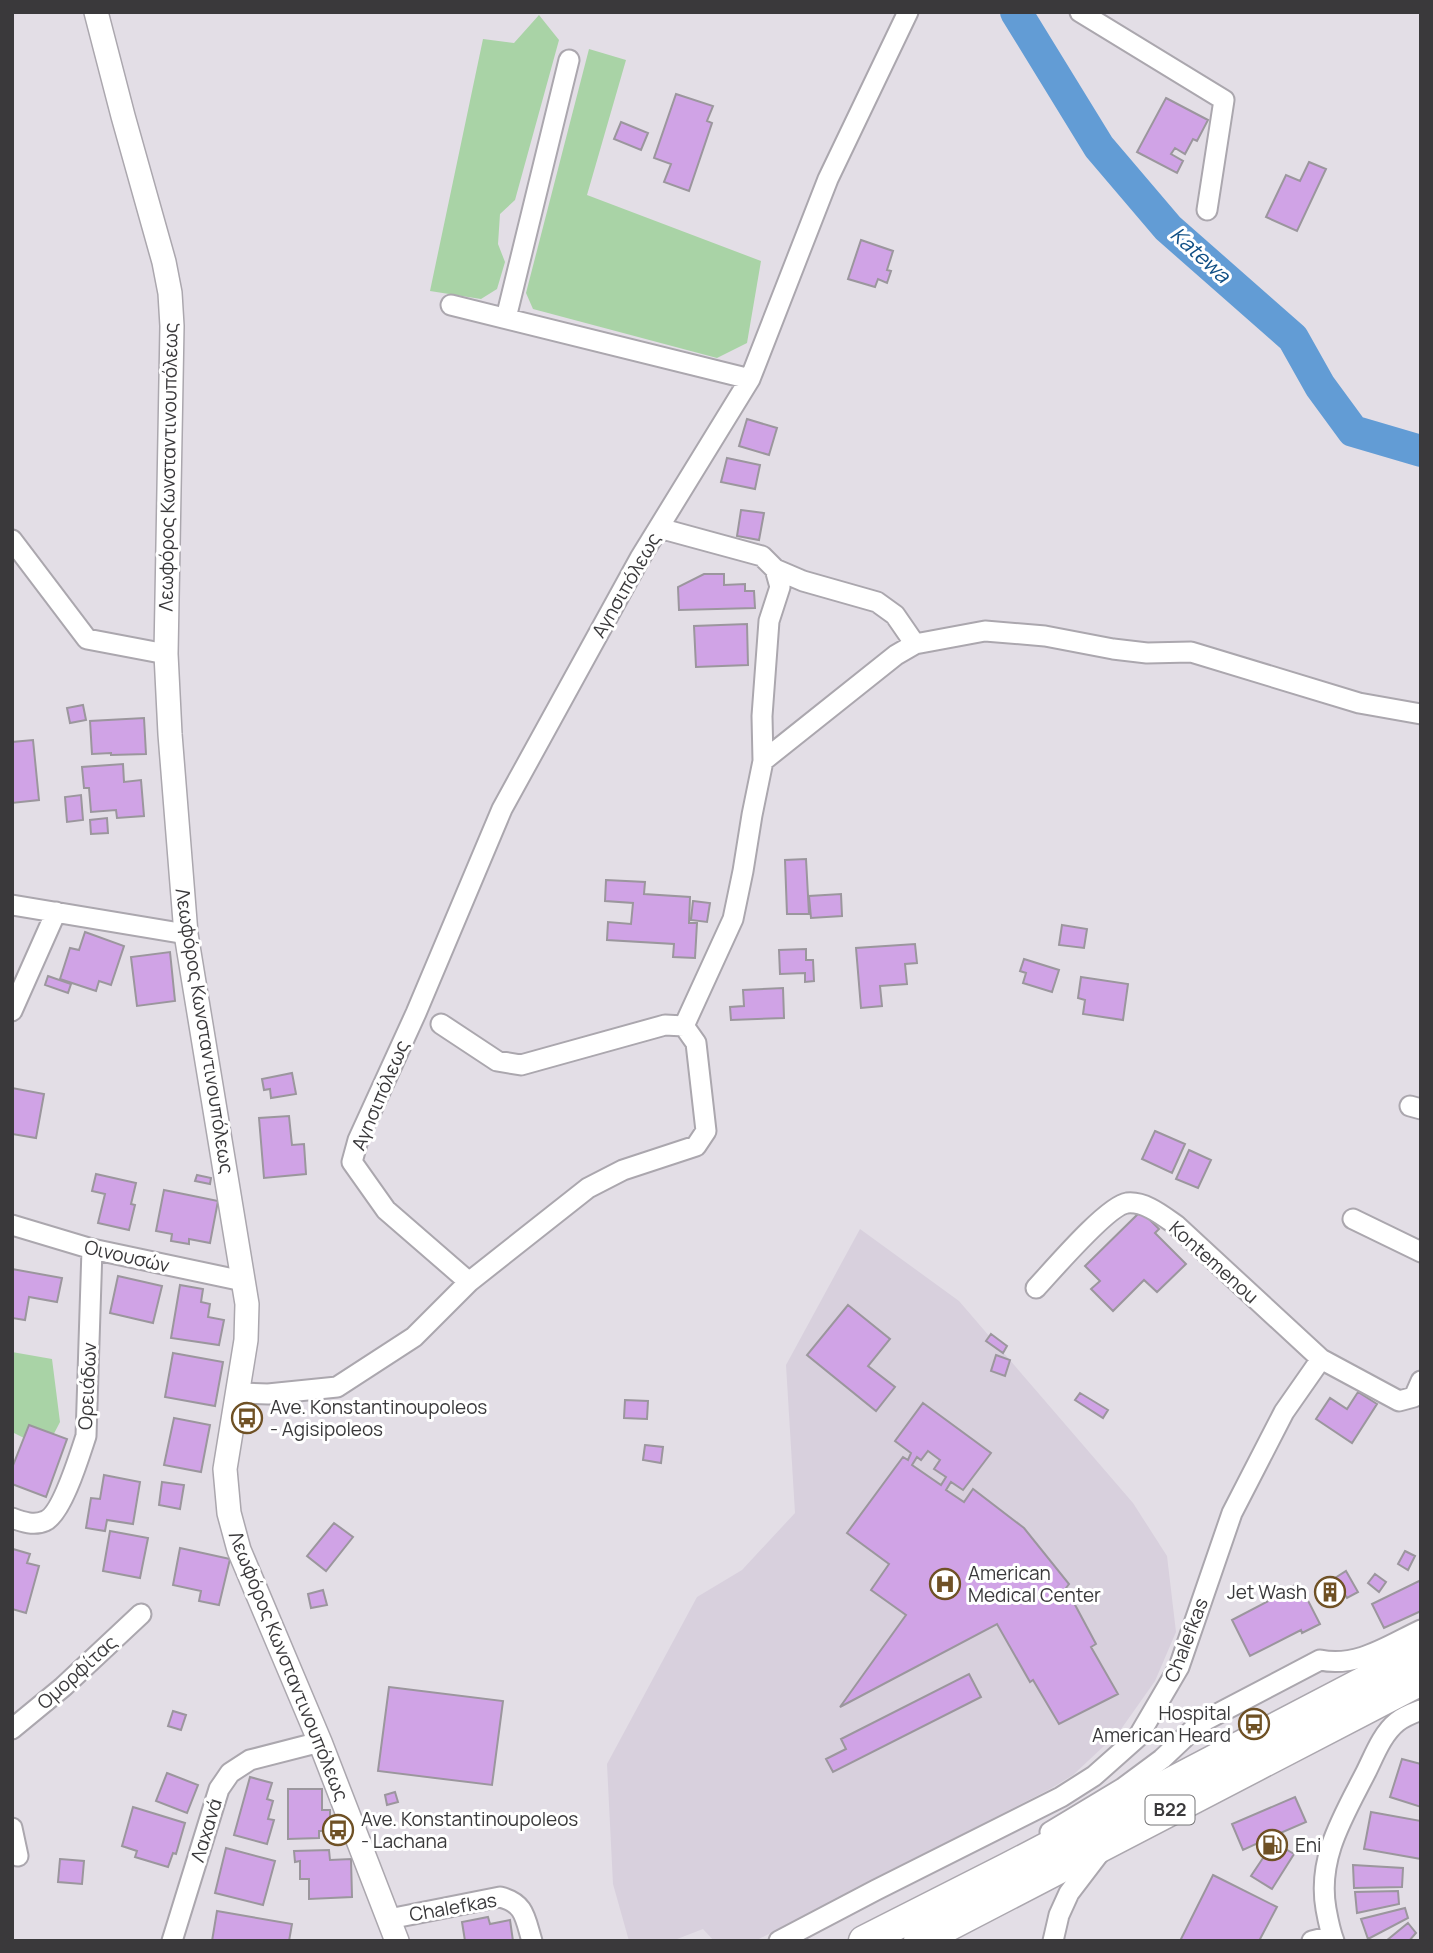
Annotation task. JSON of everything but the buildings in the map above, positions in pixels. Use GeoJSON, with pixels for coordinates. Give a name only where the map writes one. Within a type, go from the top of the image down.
{"type":"FeatureCollection","features":[{"type":"Feature","properties":{"kind":"main road","name":"B22"},"geometry":{"type":"LineString","coordinates":[[864,1941],[1421,1652]]}},
{"type":"Feature","properties":{"kind":"main road","name":"B22"},"geometry":{"type":"LineString","coordinates":[[919,1941],[1421,1680]]}},
{"type":"Feature","properties":{"kind":"street","name":"Λεωφόρος Κωνσταντινουπόλεως"},"geometry":{"type":"LineString","coordinates":[[96,12],[170,293],[172,326],[166,654],[170,734],[186,934],[247,1304],[246,1340],[225,1469],[229,1513],[239,1550],[320,1742],[397,1941]]}},
{"type":"Feature","properties":{"kind":"street","name":"Αγησιπόλεως"},"geometry":{"type":"LineString","coordinates":[[469,1282],[386,1210],[352,1162],[358,1140],[416,1013],[502,809],[659,528],[750,379],[828,179],[908,12]]}},
{"type":"Feature","properties":{"kind":"street"},"geometry":{"type":"LineString","coordinates":[[1080,12],[1224,100],[1208,210]]}},
{"type":"Feature","properties":{"kind":"street"},"geometry":{"type":"LineString","coordinates":[[506,318],[569,60]]}},
{"type":"Feature","properties":{"kind":"street"},"geometry":{"type":"LineString","coordinates":[[451,304],[750,379]]}},
{"type":"Feature","properties":{"kind":"street"},"geometry":{"type":"LineString","coordinates":[[659,528],[762,556],[775,569],[803,581],[877,602],[895,615],[915,644]]}},
{"type":"Feature","properties":{"kind":"street"},"geometry":{"type":"LineString","coordinates":[[12,540],[87,639],[166,654]]}},
{"type":"Feature","properties":{"kind":"street"},"geometry":{"type":"LineString","coordinates":[[684,1026],[733,919],[743,872],[763,761],[762,716],[769,621],[780,587],[775,569]]}},
{"type":"Feature","properties":{"kind":"street"},"geometry":{"type":"LineString","coordinates":[[763,761],[896,654],[915,644],[985,631],[1045,636],[1147,653],[1191,652],[1359,704],[1421,714]]}},
{"type":"Feature","properties":{"kind":"street"},"geometry":{"type":"LineString","coordinates":[[12,905],[186,934]]}},
{"type":"Feature","properties":{"kind":"street"},"geometry":{"type":"LineString","coordinates":[[12,1011],[56,912]]}},
{"type":"Feature","properties":{"kind":"street"},"geometry":{"type":"LineString","coordinates":[[441,1024],[496,1061],[521,1065],[665,1025],[684,1026]]}},
{"type":"Feature","properties":{"kind":"street"},"geometry":{"type":"LineString","coordinates":[[237,1393],[268,1394],[337,1387],[414,1337],[469,1282],[588,1188],[623,1170],[696,1146],[706,1131],[696,1042],[684,1026]]}},
{"type":"Feature","properties":{"kind":"street","name":"Kontemenou"},"geometry":{"type":"LineString","coordinates":[[1035,1288],[1100,1220],[1125,1203],[1139,1204],[1156,1211],[1176,1226],[1321,1359],[1399,1401],[1414,1397],[1421,1381]]}},
{"type":"Feature","properties":{"kind":"street"},"geometry":{"type":"LineString","coordinates":[[1353,1219],[1421,1252]]}},
{"type":"Feature","properties":{"kind":"street","name":"Οινουσών"},"geometry":{"type":"LineString","coordinates":[[12,1225],[92,1249],[243,1281]]}},
{"type":"Feature","properties":{"kind":"street","name":"Ορειάδων"},"geometry":{"type":"LineString","coordinates":[[12,1518],[35,1524],[50,1519],[67,1487],[86,1436],[92,1249]]}},
{"type":"Feature","properties":{"kind":"street","name":"Chalefkas"},"geometry":{"type":"LineString","coordinates":[[779,1941],[876,1889],[1061,1797],[1094,1776],[1139,1737],[1179,1667],[1232,1513],[1284,1412],[1321,1359]]}},
{"type":"Feature","properties":{"kind":"street","name":"Ομορφίτας"},"geometry":{"type":"LineString","coordinates":[[12,1730],[63,1687],[141,1614]]}},
{"type":"Feature","properties":{"kind":"street"},"geometry":{"type":"LineString","coordinates":[[1008,1868],[1036,1842],[1123,1788],[1162,1759],[1200,1723],[1320,1660],[1340,1662],[1358,1659],[1421,1630]]}},
{"type":"Feature","properties":{"kind":"street"},"geometry":{"type":"LineString","coordinates":[[1312,1941],[1333,1938],[1323,1882],[1336,1829],[1378,1747],[1398,1721],[1421,1710]]}},
{"type":"Feature","properties":{"kind":"street"},"geometry":{"type":"LineString","coordinates":[[1139,1737],[1162,1759]]}},
{"type":"Feature","properties":{"kind":"street","name":"Λαχανά"},"geometry":{"type":"LineString","coordinates":[[172,1941],[219,1788],[230,1773],[250,1760],[320,1742]]}},
{"type":"Feature","properties":{"kind":"street"},"geometry":{"type":"LineString","coordinates":[[12,1828],[18,1856]]}},
{"type":"Feature","properties":{"kind":"street"},"geometry":{"type":"LineString","coordinates":[[1053,1941],[1059,1915],[1069,1893],[1108,1842]]}},
{"type":"Feature","properties":{"kind":"street","name":"Chalefkas"},"geometry":{"type":"LineString","coordinates":[[389,1919],[500,1897],[519,1905],[532,1941]]}},
{"type":"Feature","properties":{"kind":"shaded area","name":"American Medical Center"},"geometry":{"type":"Polygon","coordinates":[[[860,1229],[959,1301],[1133,1503],[1167,1556],[1176,1632],[1155,1681],[1119,1732],[1073,1775],[1050,1789],[755,1941],[714,1941],[703,1929],[672,1941],[629,1941],[613,1884],[607,1764],[697,1597],[742,1570],[795,1513],[786,1365],[860,1229]]]}},
{"type":"Feature","properties":{"kind":"green space"},"geometry":{"type":"Polygon","coordinates":[[[539,15],[559,40],[515,200],[500,214],[498,244],[505,262],[497,289],[481,299],[430,291],[483,39],[514,43],[539,15]]]}},
{"type":"Feature","properties":{"kind":"green space"},"geometry":{"type":"Polygon","coordinates":[[[589,49],[626,60],[587,195],[761,261],[747,343],[717,358],[533,309],[526,293],[589,49]]]}},
{"type":"Feature","properties":{"kind":"green space"},"geometry":{"type":"Polygon","coordinates":[[[12,1352],[52,1359],[60,1422],[46,1449],[12,1432],[12,1352]]]}},
{"type":"Feature","properties":{"kind":"waterway","name":"Katewa"},"geometry":{"type":"LineString","coordinates":[[1016,12],[1099,147],[1168,228],[1293,338],[1320,386],[1353,431],[1421,451]]}},
{"type":"Feature","properties":{"kind":"place","name":"Ave. Konstantinoupoleos - Agisipoleos"},"geometry":{"type":"Point","coordinates":[247,1418]}},
{"type":"Feature","properties":{"kind":"place","name":"American Medical Center"},"geometry":{"type":"Point","coordinates":[945,1584]}},
{"type":"Feature","properties":{"kind":"place","name":"Jet Wash"},"geometry":{"type":"Point","coordinates":[1330,1592]}},
{"type":"Feature","properties":{"kind":"place","name":"Hospital American Heard"},"geometry":{"type":"Point","coordinates":[1254,1724]}},
{"type":"Feature","properties":{"kind":"place","name":"Ave. Konstantinoupoleos - Lachana"},"geometry":{"type":"Point","coordinates":[338,1830]}},
{"type":"Feature","properties":{"kind":"place","name":"Eni"},"geometry":{"type":"Point","coordinates":[1272,1845]}}]}
